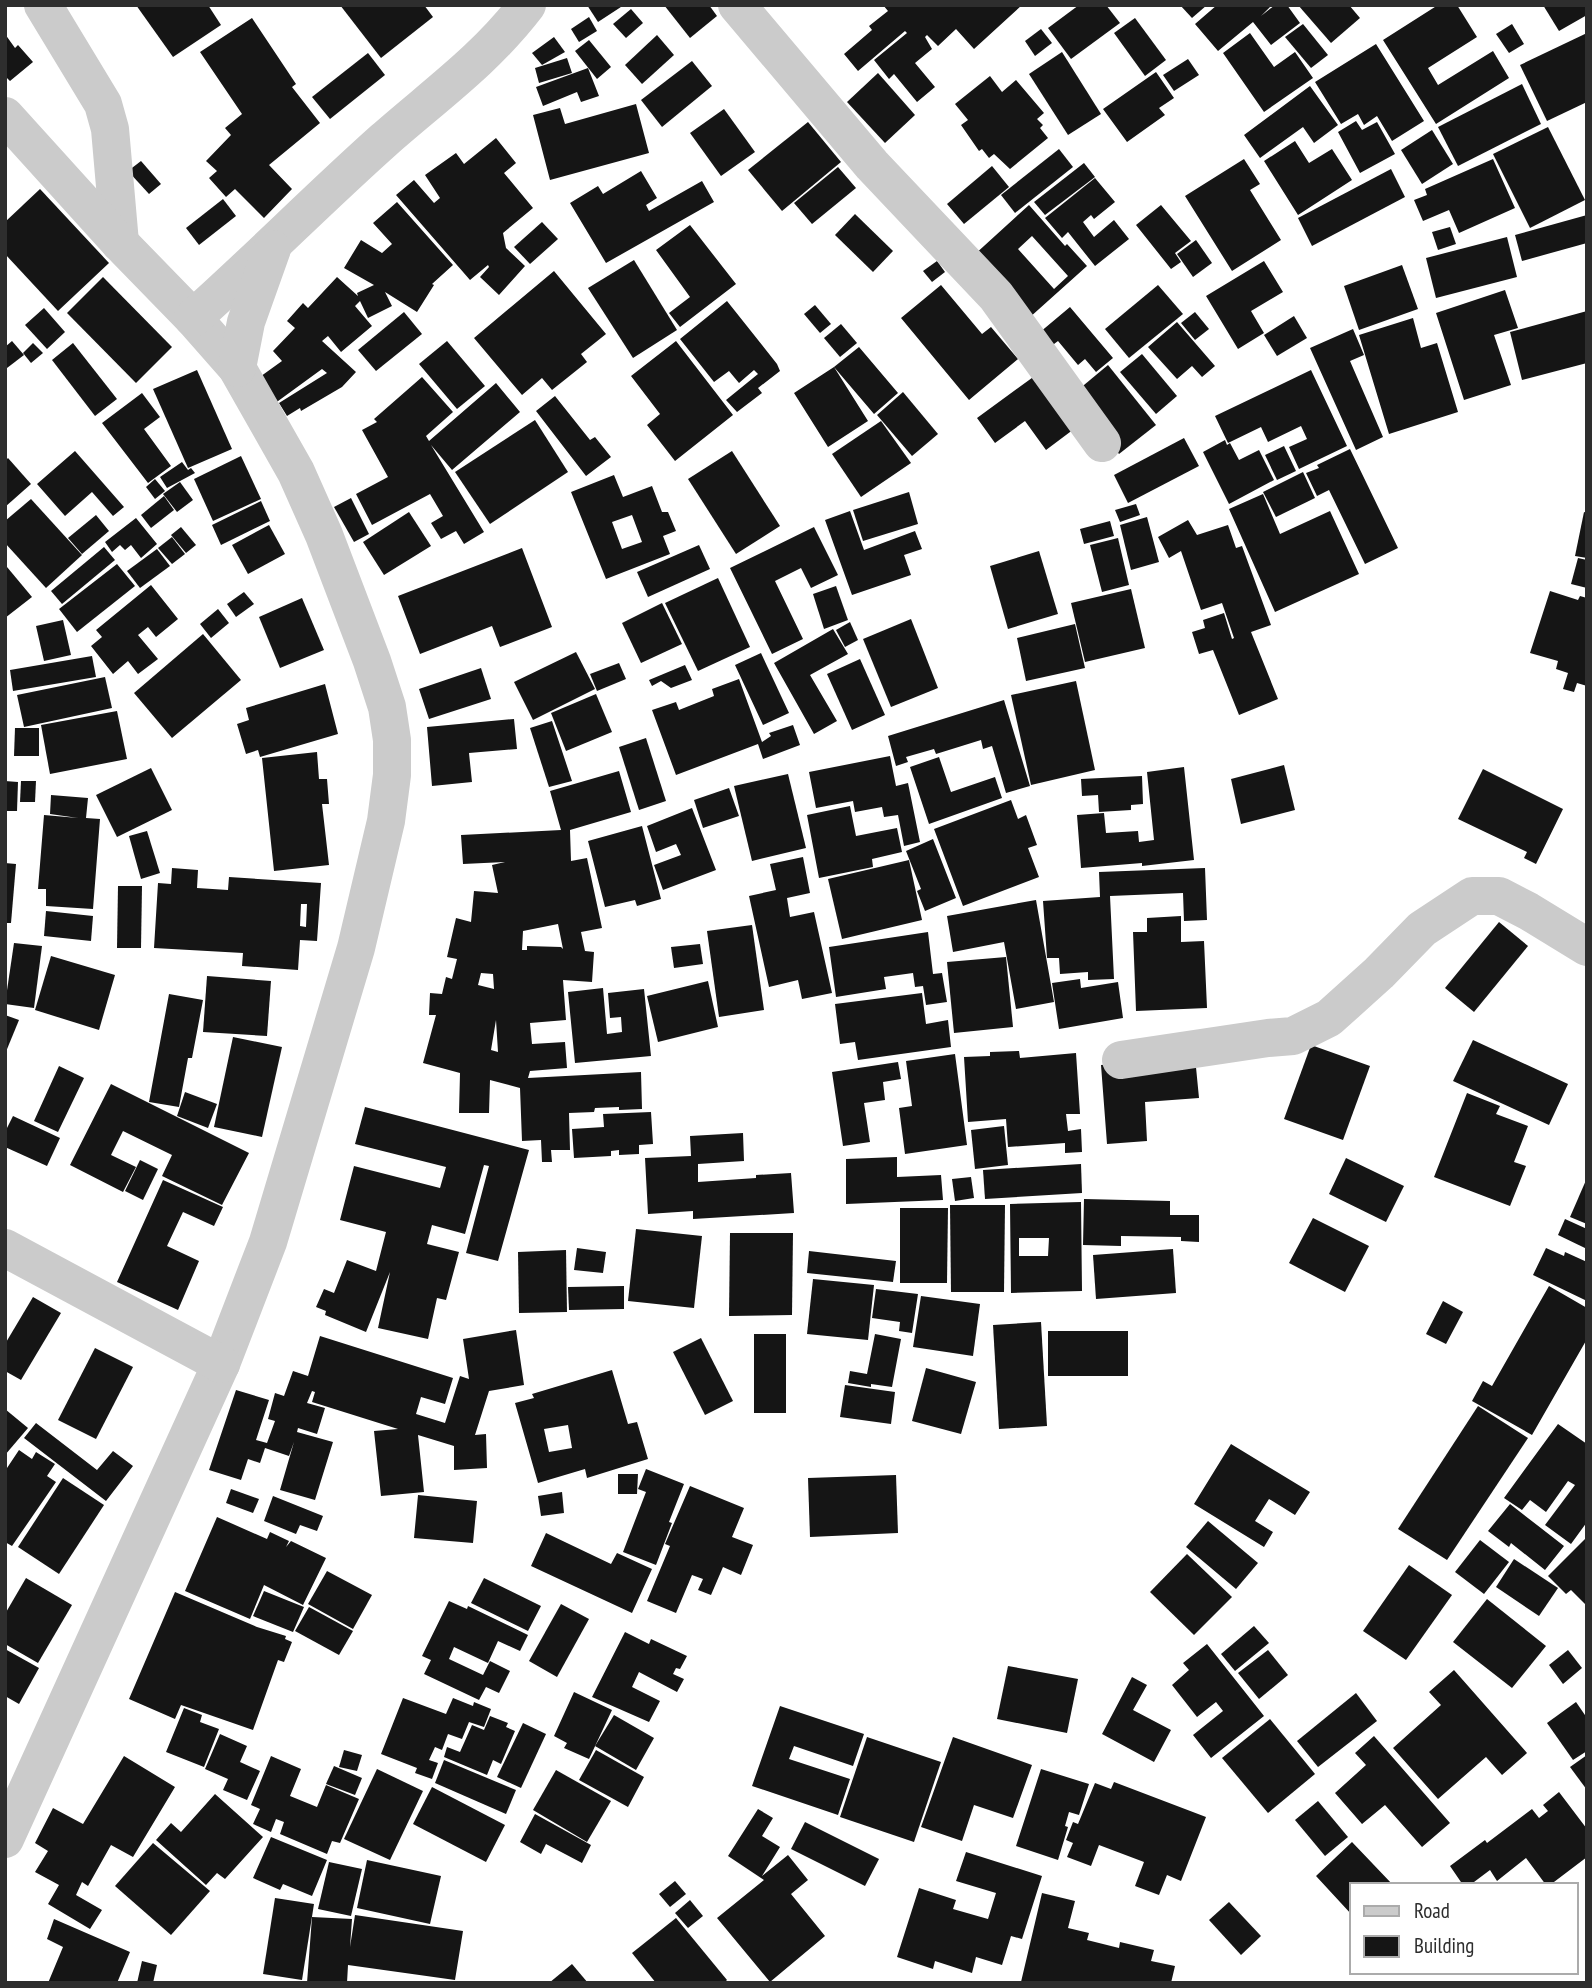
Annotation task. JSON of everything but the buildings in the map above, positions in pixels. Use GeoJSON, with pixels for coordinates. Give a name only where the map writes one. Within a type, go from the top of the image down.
{"type":"FeatureCollection","features":[{"type":"Feature","properties":{"kind":"street"},"geometry":{"type":"LineString","coordinates":[[43,5],[103,104],[111,141],[120,243]]}},
{"type":"Feature","properties":{"kind":"street"},"geometry":{"type":"LineString","coordinates":[[193,318],[384,140],[458,79],[508,30],[527,5]]}},
{"type":"Feature","properties":{"kind":"street"},"geometry":{"type":"LineString","coordinates":[[737,5],[872,165],[996,296],[1102,443]]}},
{"type":"Feature","properties":{"kind":"street"},"geometry":{"type":"LineString","coordinates":[[5,116],[237,368],[296,472],[324,536],[372,662],[387,707],[392,775],[386,821],[356,948],[268,1242],[221,1364],[5,1839]]}},
{"type":"Feature","properties":{"kind":"street"},"geometry":{"type":"LineString","coordinates":[[237,368],[247,322],[273,246]]}},
{"type":"Feature","properties":{"kind":"street"},"geometry":{"type":"LineString","coordinates":[[1121,1060],[1268,1038],[1293,1037],[1329,1018],[1422,929],[1472,896],[1499,896],[1587,947]]}},
{"type":"Feature","properties":{"kind":"street"},"geometry":{"type":"LineString","coordinates":[[5,1248],[221,1364]]}}]}
